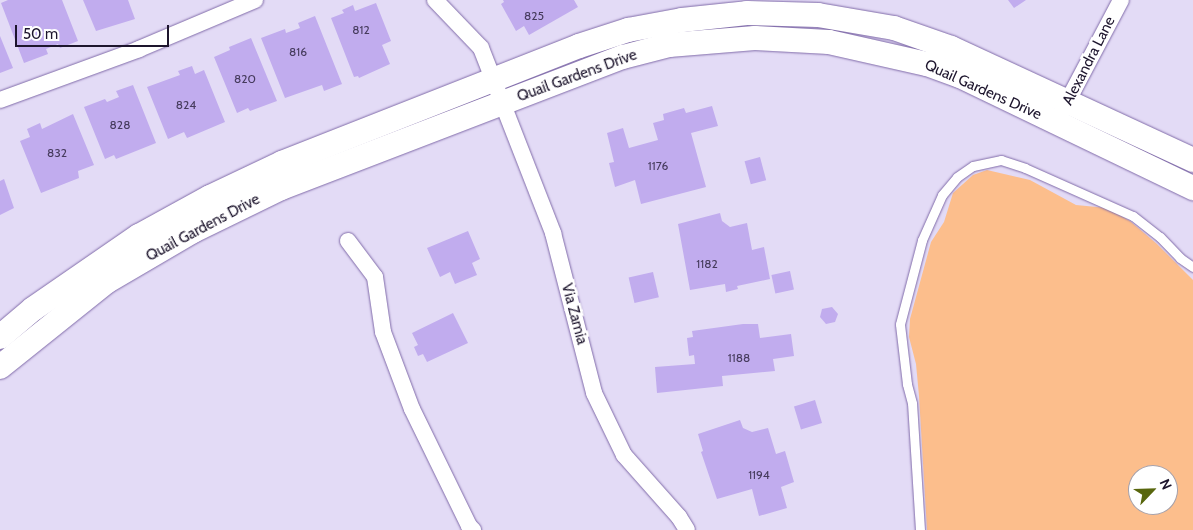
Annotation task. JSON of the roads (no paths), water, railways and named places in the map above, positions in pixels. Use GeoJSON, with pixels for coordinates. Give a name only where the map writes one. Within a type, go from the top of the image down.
{"type":"FeatureCollection","features":[{"type":"Feature","properties":{"kind":"main road","name":"Quail Gardens Drive"},"geometry":{"type":"LineString","coordinates":[[0,336],[33,309],[139,236],[210,197],[282,163],[579,46],[628,30],[682,20],[747,13],[818,15],[894,28],[951,48],[1193,160]]}},
{"type":"Feature","properties":{"kind":"main road","name":"Quail Gardens Drive"},"geometry":{"type":"LineString","coordinates":[[0,367],[106,282],[193,231],[281,188],[623,57],[669,45],[755,38],[829,42],[927,64],[960,76],[1193,188]]}},
{"type":"Feature","properties":{"kind":"street"},"geometry":{"type":"LineString","coordinates":[[0,100],[139,48],[255,0]]}},
{"type":"Feature","properties":{"kind":"street","name":"Via Zamia"},"geometry":{"type":"LineString","coordinates":[[435,0],[481,48],[492,81],[553,233],[594,393],[624,455],[679,517],[687,530]]}},
{"type":"Feature","properties":{"kind":"street","name":"Alexandra Lane"},"geometry":{"type":"LineString","coordinates":[[1057,123],[1119,1]]}},
{"type":"Feature","properties":{"kind":"street"},"geometry":{"type":"LineString","coordinates":[[348,241],[375,277],[383,332],[412,409],[469,526],[473,530]]}},
{"type":"Feature","properties":{"kind":"lane"},"geometry":{"type":"LineString","coordinates":[[920,530],[912,402],[907,384],[900,324],[922,240],[942,195],[957,176],[973,166],[1001,160],[1025,168],[1133,216],[1160,237],[1180,258],[1193,267]]}}]}
